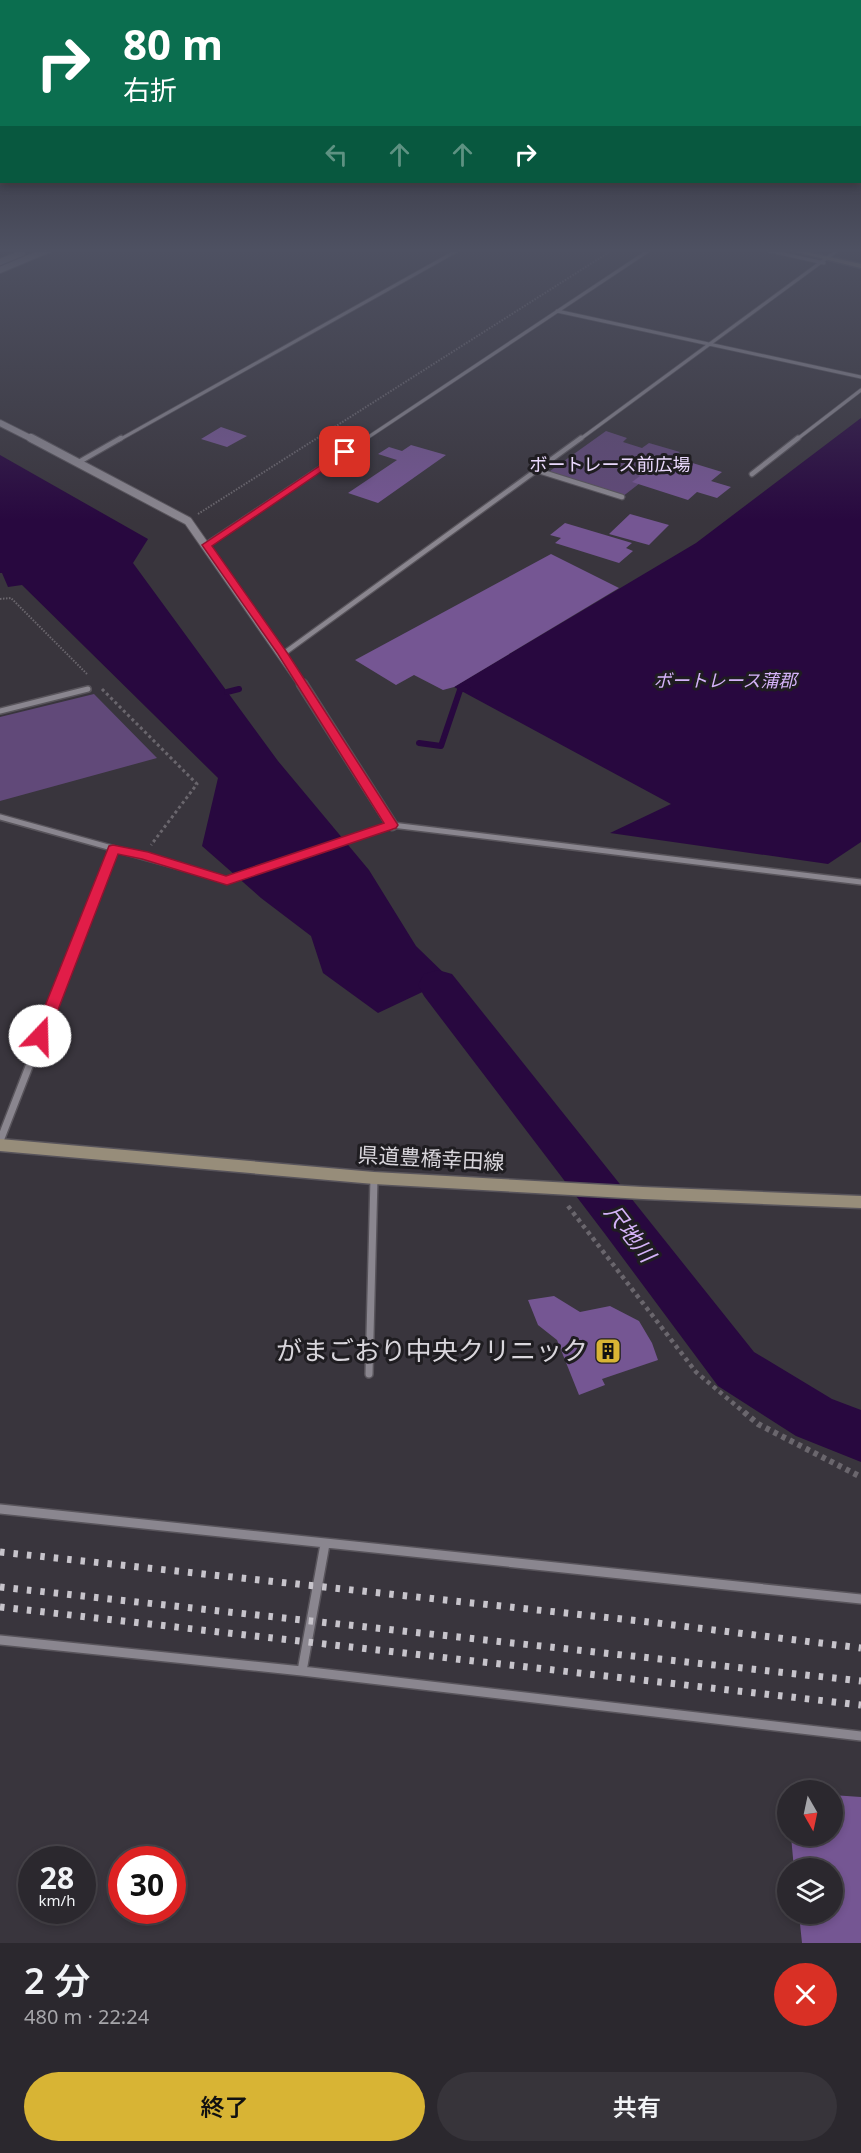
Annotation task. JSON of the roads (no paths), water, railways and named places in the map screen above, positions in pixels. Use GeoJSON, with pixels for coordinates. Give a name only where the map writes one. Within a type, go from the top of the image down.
{"type":"FeatureCollection","features":[{"type":"Feature","properties":{"kind":"main road","name":"県道豊橋幸田線"},"geometry":{"type":"LineString","coordinates":[[0,1143],[374,1178],[861,1202]]}},
{"type":"Feature","properties":{"kind":"street"},"geometry":{"type":"LineString","coordinates":[[79,462],[298,340]]}},
{"type":"Feature","properties":{"kind":"street"},"geometry":{"type":"LineString","coordinates":[[206,545],[514,340]]}},
{"type":"Feature","properties":{"kind":"street"},"geometry":{"type":"LineString","coordinates":[[688,340],[861,377]]}},
{"type":"Feature","properties":{"kind":"street"},"geometry":{"type":"LineString","coordinates":[[283,654],[719,340]]}},
{"type":"Feature","properties":{"kind":"street"},"geometry":{"type":"LineString","coordinates":[[752,474],[861,390]]}},
{"type":"Feature","properties":{"kind":"street"},"geometry":{"type":"LineString","coordinates":[[0,423],[79,462],[188,521],[283,654],[392,825]]}},
{"type":"Feature","properties":{"kind":"street"},"geometry":{"type":"LineString","coordinates":[[539,471],[622,497]]}},
{"type":"Feature","properties":{"kind":"street"},"geometry":{"type":"LineString","coordinates":[[0,711],[88,689]]}},
{"type":"Feature","properties":{"kind":"street"},"geometry":{"type":"LineString","coordinates":[[0,817],[227,880],[392,825],[861,882]]}},
{"type":"Feature","properties":{"kind":"street"},"geometry":{"type":"LineString","coordinates":[[0,1143],[113,849]]}},
{"type":"Feature","properties":{"kind":"street"},"geometry":{"type":"LineString","coordinates":[[369,1374],[374,1178]]}},
{"type":"Feature","properties":{"kind":"street"},"geometry":{"type":"LineString","coordinates":[[0,1509],[861,1599]]}},
{"type":"Feature","properties":{"kind":"street"},"geometry":{"type":"LineString","coordinates":[[302,1671],[325,1544]]}},
{"type":"Feature","properties":{"kind":"street"},"geometry":{"type":"LineString","coordinates":[[0,1640],[302,1671],[861,1736]]}},
{"type":"Feature","properties":{"kind":"water","name":"ボートレース蒲郡"},"geometry":{"type":"Polygon","coordinates":[[[861,418],[861,842],[828,864],[610,833],[671,804],[454,687],[696,543],[861,418]]]}},
{"type":"Feature","properties":{"kind":"water"},"geometry":{"type":"Polygon","coordinates":[[[0,455],[148,539],[133,563],[278,761],[369,870],[416,946],[450,979],[378,1013],[323,973],[311,936],[261,898],[202,846],[218,778],[22,585],[8,587],[0,573],[0,455]]]}},
{"type":"Feature","properties":{"kind":"waterway"},"geometry":{"type":"LineString","coordinates":[[419,743],[441,746],[460,690],[467,687]]}},
{"type":"Feature","properties":{"kind":"waterway"},"geometry":{"type":"LineString","coordinates":[[227,692],[239,689]]}},
{"type":"Feature","properties":{"kind":"waterway","name":"尺地川"},"geometry":{"type":"LineString","coordinates":[[438,985],[622,1219],[736,1369],[815,1418],[861,1436]]}},
{"type":"Feature","properties":{"kind":"railway"},"geometry":{"type":"LineString","coordinates":[[0,1552],[649,1622],[861,1648]]}},
{"type":"Feature","properties":{"kind":"railway"},"geometry":{"type":"LineString","coordinates":[[0,1587],[861,1681]]}},
{"type":"Feature","properties":{"kind":"railway"},"geometry":{"type":"LineString","coordinates":[[0,1607],[861,1705]]}},
{"type":"Feature","properties":{"kind":"place","name":"がまごおり中央クリニック"},"geometry":{"type":"Point","coordinates":[608,1351]}},
{"type":"Feature","properties":{"kind":"park label","name":"ボートレース前広場"},"geometry":{"type":"Point","coordinates":[610,465]}}]}
